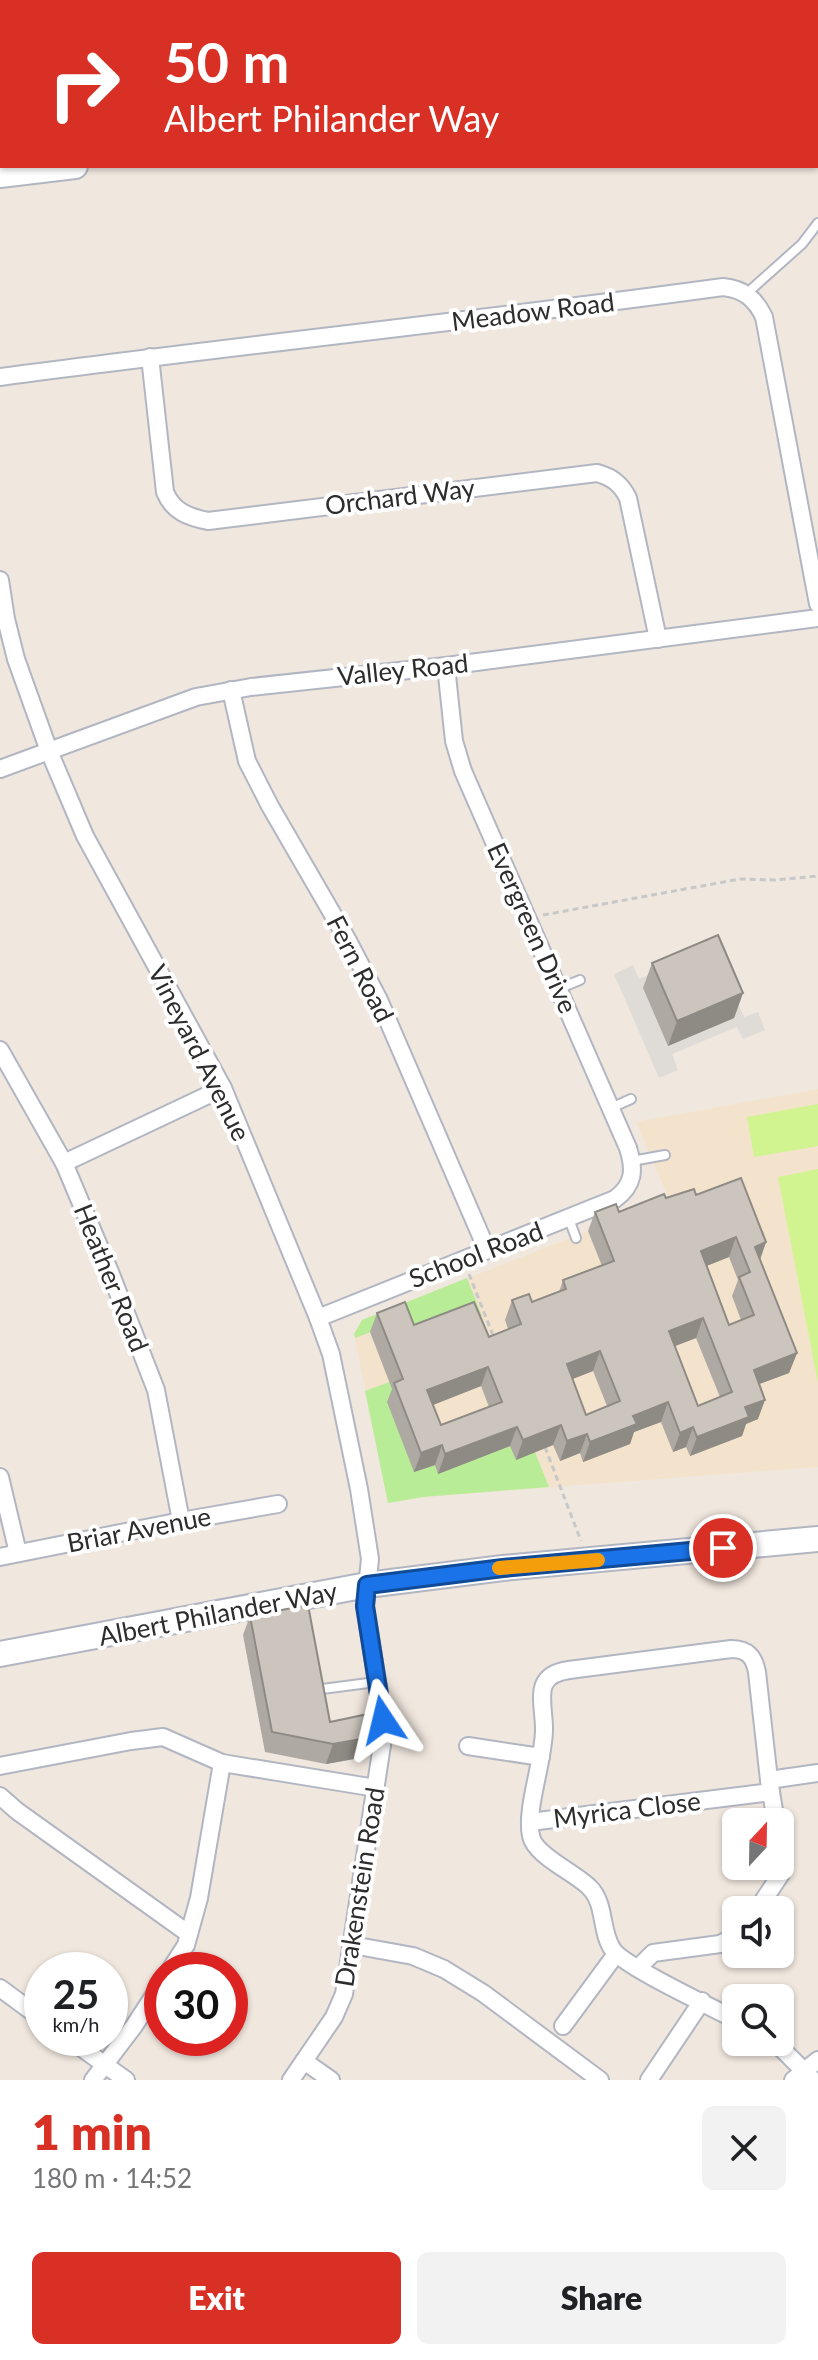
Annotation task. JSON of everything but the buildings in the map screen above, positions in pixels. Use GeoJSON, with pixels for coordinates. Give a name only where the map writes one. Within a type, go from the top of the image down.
{"type":"FeatureCollection","features":[{"type":"Feature","properties":{"kind":"street"},"geometry":{"type":"LineString","coordinates":[[0,175],[39,168]]}},
{"type":"Feature","properties":{"kind":"street","name":"Meadow Road"},"geometry":{"type":"LineString","coordinates":[[0,377],[723,287],[746,294]]}},
{"type":"Feature","properties":{"kind":"street"},"geometry":{"type":"LineString","coordinates":[[746,294],[756,302],[764,317],[818,604]]}},
{"type":"Feature","properties":{"kind":"street","name":"Orchard Way"},"geometry":{"type":"LineString","coordinates":[[150,357],[165,492],[169,502],[190,518],[208,521],[597,473],[613,479],[628,498],[658,639]]}},
{"type":"Feature","properties":{"kind":"street","name":"Vineyard Avenue"},"geometry":{"type":"LineString","coordinates":[[0,580],[16,659],[49,751],[85,836],[223,1088],[318,1318],[331,1354],[359,1489],[370,1559],[367,1585]]}},
{"type":"Feature","properties":{"kind":"street","name":"Valley Road"},"geometry":{"type":"LineString","coordinates":[[0,769],[196,697],[231,690],[818,618]]}},
{"type":"Feature","properties":{"kind":"street","name":"Evergreen Drive"},"geometry":{"type":"LineString","coordinates":[[446,666],[458,755],[611,1108],[632,1161],[629,1185]]}},
{"type":"Feature","properties":{"kind":"street","name":"Fern Road"},"geometry":{"type":"LineString","coordinates":[[231,690],[247,761],[379,1000],[487,1250]]}},
{"type":"Feature","properties":{"kind":"street","name":"Heather Road"},"geometry":{"type":"LineString","coordinates":[[0,1050],[64,1163],[156,1390],[181,1521]]}},
{"type":"Feature","properties":{"kind":"street"},"geometry":{"type":"LineString","coordinates":[[64,1163],[223,1088]]}},
{"type":"Feature","properties":{"kind":"street","name":"School Road"},"geometry":{"type":"LineString","coordinates":[[318,1318],[569,1219],[615,1199],[629,1185]]}},
{"type":"Feature","properties":{"kind":"street"},"geometry":{"type":"LineString","coordinates":[[0,1477],[18,1553]]}},
{"type":"Feature","properties":{"kind":"street","name":"Briar Avenue"},"geometry":{"type":"LineString","coordinates":[[0,1557],[278,1504]]}},
{"type":"Feature","properties":{"kind":"street","name":"Albert Philander Way"},"geometry":{"type":"LineString","coordinates":[[0,1654],[367,1585],[503,1568],[818,1539]]}},
{"type":"Feature","properties":{"kind":"street","name":"Drakenstein Road"},"geometry":{"type":"LineString","coordinates":[[291,2080],[340,2005],[352,1945],[383,1731],[365,1606],[367,1585]]}},
{"type":"Feature","properties":{"kind":"street"},"geometry":{"type":"LineString","coordinates":[[722,2012],[616,1954],[606,1938],[596,1894],[536,1846],[531,1838],[530,1822],[544,1728],[542,1690],[546,1680],[553,1673],[738,1649],[751,1655],[757,1672],[774,1808]]}},
{"type":"Feature","properties":{"kind":"street"},"geometry":{"type":"LineString","coordinates":[[0,1766],[163,1737],[222,1763],[376,1788]]}},
{"type":"Feature","properties":{"kind":"street"},"geometry":{"type":"LineString","coordinates":[[468,1746],[541,1757]]}},
{"type":"Feature","properties":{"kind":"street"},"geometry":{"type":"LineString","coordinates":[[182,1952],[199,1898],[222,1763]]}},
{"type":"Feature","properties":{"kind":"street","name":"Myrica Close"},"geometry":{"type":"LineString","coordinates":[[530,1822],[770,1786],[818,1773]]}},
{"type":"Feature","properties":{"kind":"street"},"geometry":{"type":"LineString","coordinates":[[0,1796],[189,1934]]}},
{"type":"Feature","properties":{"kind":"street"},"geometry":{"type":"LineString","coordinates":[[638,1968],[653,1953],[722,1943]]}},
{"type":"Feature","properties":{"kind":"street"},"geometry":{"type":"LineString","coordinates":[[352,1945],[413,1956],[444,1969],[483,1993],[600,2080]]}},
{"type":"Feature","properties":{"kind":"street"},"geometry":{"type":"LineString","coordinates":[[563,2026],[616,1954]]}},
{"type":"Feature","properties":{"kind":"street"},"geometry":{"type":"LineString","coordinates":[[0,1988],[24,2006]]}},
{"type":"Feature","properties":{"kind":"street"},"geometry":{"type":"LineString","coordinates":[[649,2080],[702,2001]]}},
{"type":"Feature","properties":{"kind":"street"},"geometry":{"type":"LineString","coordinates":[[93,2080],[144,2011]]}},
{"type":"Feature","properties":{"kind":"street"},"geometry":{"type":"LineString","coordinates":[[93,2056],[126,2080]]}},
{"type":"Feature","properties":{"kind":"street"},"geometry":{"type":"LineString","coordinates":[[789,2056],[807,2073]]}},
{"type":"Feature","properties":{"kind":"street"},"geometry":{"type":"LineString","coordinates":[[304,2061],[331,2080]]}},
{"type":"Feature","properties":{"kind":"lane"},"geometry":{"type":"LineString","coordinates":[[746,294],[802,244],[818,223]]}},
{"type":"Feature","properties":{"kind":"lane"},"geometry":{"type":"LineString","coordinates":[[558,989],[580,980]]}},
{"type":"Feature","properties":{"kind":"lane"},"geometry":{"type":"LineString","coordinates":[[611,1108],[631,1099]]}},
{"type":"Feature","properties":{"kind":"lane"},"geometry":{"type":"LineString","coordinates":[[632,1161],[665,1155]]}},
{"type":"Feature","properties":{"kind":"lane"},"geometry":{"type":"LineString","coordinates":[[569,1219],[576,1238]]}},
{"type":"Feature","properties":{"kind":"lane"},"geometry":{"type":"LineString","coordinates":[[322,1689],[377,1682]]}},
{"type":"Feature","properties":{"kind":"path"},"geometry":{"type":"LineString","coordinates":[[528,921],[740,879],[818,876]]}},
{"type":"Feature","properties":{"kind":"path"},"geometry":{"type":"LineString","coordinates":[[463,1260],[496,1342]]}},
{"type":"Feature","properties":{"kind":"path"},"geometry":{"type":"LineString","coordinates":[[543,1444],[583,1545]]}},
{"type":"Feature","properties":{"kind":"shaded area"},"geometry":{"type":"Polygon","coordinates":[[[713,947],[744,1017],[758,1012],[765,1030],[743,1039],[737,1027],[672,1054],[678,1070],[659,1078],[614,974],[633,965],[639,979],[713,947]]]}},
{"type":"Feature","properties":{"kind":"shaded area"},"geometry":{"type":"Polygon","coordinates":[[[818,1089],[818,1467],[423,1497],[388,1503],[354,1334],[362,1320],[669,1199],[636,1122],[818,1089]]]}},
{"type":"Feature","properties":{"kind":"green space"},"geometry":{"type":"Polygon","coordinates":[[[818,1104],[818,1146],[754,1157],[747,1117],[818,1104]]]}},
{"type":"Feature","properties":{"kind":"green space"},"geometry":{"type":"Polygon","coordinates":[[[818,1169],[818,1383],[778,1177],[818,1169]]]}},
{"type":"Feature","properties":{"kind":"green space"},"geometry":{"type":"Polygon","coordinates":[[[467,1278],[482,1316],[406,1345],[397,1322],[355,1338],[362,1320],[467,1278]]]}},
{"type":"Feature","properties":{"kind":"green space"},"geometry":{"type":"Polygon","coordinates":[[[403,1377],[435,1465],[506,1444],[535,1452],[549,1487],[423,1497],[388,1503],[365,1391],[403,1377]]]}},
{"type":"Feature","properties":{"kind":"slow traffic"},"geometry":{"type":"LineString","coordinates":[[499,1568],[598,1560]]}},
{"type":"Feature","properties":{"kind":"route"},"geometry":{"type":"LineString","coordinates":[[383,1720],[365,1606],[367,1585],[503,1568],[723,1548]]}}]}
